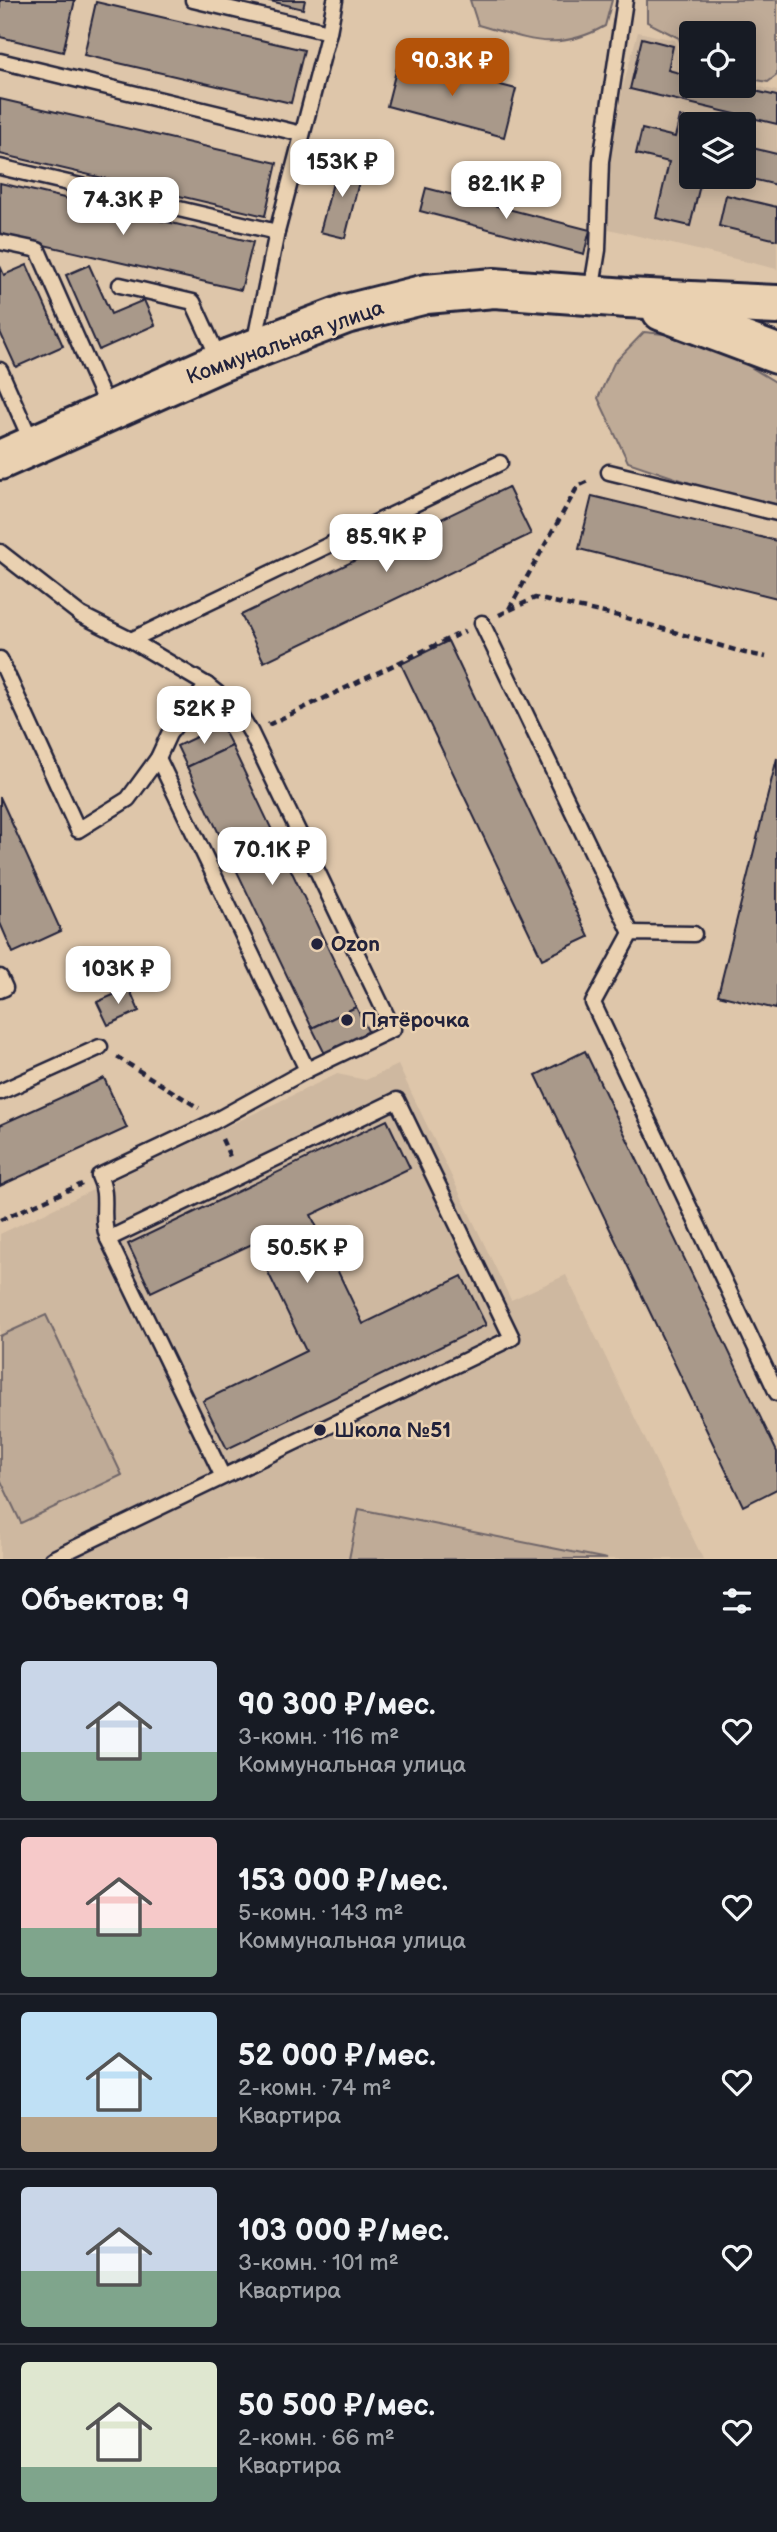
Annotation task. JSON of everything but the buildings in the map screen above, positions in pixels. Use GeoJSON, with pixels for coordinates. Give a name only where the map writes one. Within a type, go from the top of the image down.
{"type":"FeatureCollection","features":[{"type":"Feature","properties":{"kind":"street","name":"Коммунальная улица"},"geometry":{"type":"LineString","coordinates":[[17,453],[236,356],[346,314],[426,293],[494,288],[777,305]]}},
{"type":"Feature","properties":{"kind":"street","name":"Коммунальная улица"},"geometry":{"type":"LineString","coordinates":[[609,296],[777,354]]}},
{"type":"Feature","properties":{"kind":"lane"},"geometry":{"type":"LineString","coordinates":[[193,0],[329,32]]}},
{"type":"Feature","properties":{"kind":"lane"},"geometry":{"type":"LineString","coordinates":[[236,356],[277,232],[335,0]]}},
{"type":"Feature","properties":{"kind":"lane"},"geometry":{"type":"LineString","coordinates":[[609,296],[598,250],[601,161],[625,0]]}},
{"type":"Feature","properties":{"kind":"lane"},"geometry":{"type":"LineString","coordinates":[[0,61],[302,134]]}},
{"type":"Feature","properties":{"kind":"lane"},"geometry":{"type":"LineString","coordinates":[[0,167],[277,232]]}},
{"type":"Feature","properties":{"kind":"lane"},"geometry":{"type":"LineString","coordinates":[[0,242],[38,250],[109,411]]}},
{"type":"Feature","properties":{"kind":"lane"},"geometry":{"type":"LineString","coordinates":[[120,285],[194,302],[236,356]]}},
{"type":"Feature","properties":{"kind":"lane"},"geometry":{"type":"LineString","coordinates":[[0,370],[17,453]]}},
{"type":"Feature","properties":{"kind":"lane"},"geometry":{"type":"LineString","coordinates":[[131,639],[500,463]]}},
{"type":"Feature","properties":{"kind":"lane"},"geometry":{"type":"LineString","coordinates":[[608,472],[777,513]]}},
{"type":"Feature","properties":{"kind":"lane"},"geometry":{"type":"LineString","coordinates":[[0,552],[81,615],[131,639],[207,685],[237,709],[393,1029],[307,1070],[213,1122],[99,1176],[105,1199],[103,1225],[108,1239],[223,1477]]}},
{"type":"Feature","properties":{"kind":"lane"},"geometry":{"type":"LineString","coordinates":[[482,623],[631,933]]}},
{"type":"Feature","properties":{"kind":"lane"},"geometry":{"type":"LineString","coordinates":[[0,659],[78,830],[128,799],[158,758],[169,734],[207,685]]}},
{"type":"Feature","properties":{"kind":"lane"},"geometry":{"type":"LineString","coordinates":[[158,758],[307,1070]]}},
{"type":"Feature","properties":{"kind":"lane"},"geometry":{"type":"LineString","coordinates":[[631,933],[694,934]]}},
{"type":"Feature","properties":{"kind":"lane"},"geometry":{"type":"LineString","coordinates":[[631,933],[593,1003],[777,1393]]}},
{"type":"Feature","properties":{"kind":"lane"},"geometry":{"type":"LineString","coordinates":[[0,977],[5,988],[0,990]]}},
{"type":"Feature","properties":{"kind":"lane"},"geometry":{"type":"LineString","coordinates":[[0,1092],[100,1047]]}},
{"type":"Feature","properties":{"kind":"lane"},"geometry":{"type":"LineString","coordinates":[[52,1559],[512,1338],[397,1100],[108,1239]]}},
{"type":"Feature","properties":{"kind":"path"},"geometry":{"type":"LineString","coordinates":[[509,610],[578,486],[608,472]]}},
{"type":"Feature","properties":{"kind":"path"},"geometry":{"type":"LineString","coordinates":[[251,733],[535,598],[623,617],[766,657]]}},
{"type":"Feature","properties":{"kind":"path"},"geometry":{"type":"LineString","coordinates":[[100,1047],[212,1118],[239,1176]]}},
{"type":"Feature","properties":{"kind":"path"},"geometry":{"type":"LineString","coordinates":[[0,1220],[99,1176]]}},
{"type":"Feature","properties":{"kind":"shaded area"},"geometry":{"type":"Polygon","coordinates":[[[470,0],[612,0],[605,26],[572,39],[542,41],[478,25],[470,0]]]}},
{"type":"Feature","properties":{"kind":"shaded area"},"geometry":{"type":"Polygon","coordinates":[[[647,0],[777,0],[777,75],[768,82],[756,80],[756,21],[679,21],[679,38],[647,22],[647,0]]]}},
{"type":"Feature","properties":{"kind":"shaded area"},"geometry":{"type":"Polygon","coordinates":[[[638,32],[675,40],[679,67],[679,98],[756,98],[756,86],[777,91],[777,269],[609,229],[609,162],[623,86],[638,32]]]}},
{"type":"Feature","properties":{"kind":"shaded area"},"geometry":{"type":"Polygon","coordinates":[[[644,332],[703,338],[777,383],[777,505],[699,486],[628,462],[598,398],[614,363],[644,332]]]}},
{"type":"Feature","properties":{"kind":"shaded area","name":"Школа №51"},"geometry":{"type":"Polygon","coordinates":[[[398,1065],[511,1300],[566,1275],[703,1559],[0,1559],[0,1234],[337,1074],[366,1080],[398,1065]]]}},
{"type":"Feature","properties":{"kind":"shaded area"},"geometry":{"type":"Polygon","coordinates":[[[46,1315],[122,1475],[21,1523],[0,1479],[0,1336],[46,1315]]]}},
{"type":"Feature","properties":{"kind":"shaded area"},"geometry":{"type":"Polygon","coordinates":[[[359,1509],[607,1559],[349,1559],[359,1509]]]}},
{"type":"Feature","properties":{"kind":"place","name":"Ozon"},"geometry":{"type":"Point","coordinates":[317,944]}},
{"type":"Feature","properties":{"kind":"place","name":"Пятёрочка"},"geometry":{"type":"Point","coordinates":[347,1020]}},
{"type":"Feature","properties":{"kind":"place","name":"Школа №51"},"geometry":{"type":"Point","coordinates":[320,1430]}}]}
